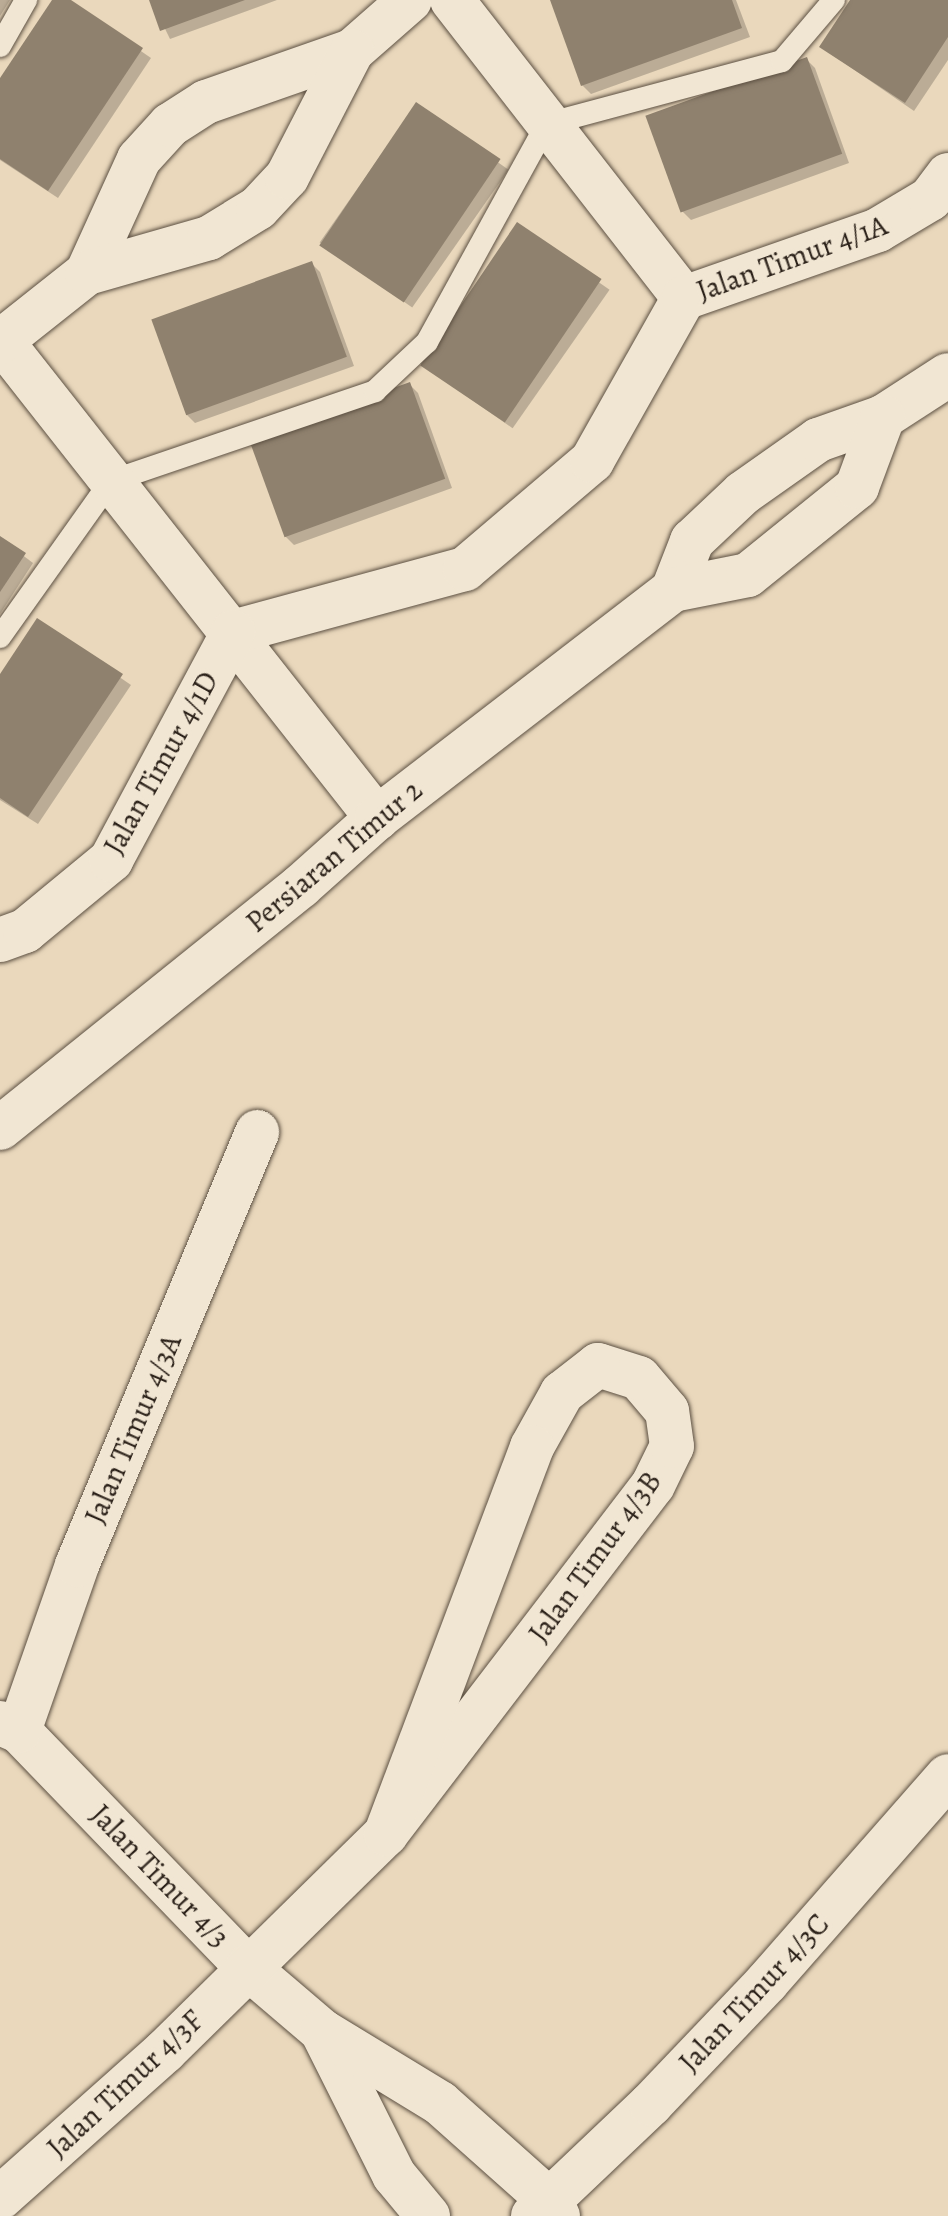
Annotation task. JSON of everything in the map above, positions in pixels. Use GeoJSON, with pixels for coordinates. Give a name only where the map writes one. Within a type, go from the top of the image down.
{"type":"FeatureCollection","features":[{"type":"Feature","properties":{"kind":"street"},"geometry":{"type":"LineString","coordinates":[[377,818],[0,341],[87,273],[209,238],[258,208],[287,177],[352,51],[410,0]]}},
{"type":"Feature","properties":{"kind":"street"},"geometry":{"type":"LineString","coordinates":[[452,0],[684,298]]}},
{"type":"Feature","properties":{"kind":"street"},"geometry":{"type":"LineString","coordinates":[[87,273],[139,159],[170,125],[206,102],[352,51]]}},
{"type":"Feature","properties":{"kind":"street","name":"Jalan Timur 4/1A"},"geometry":{"type":"LineString","coordinates":[[233,632],[465,569],[592,461],[684,298],[878,230],[930,199],[948,175]]}},
{"type":"Feature","properties":{"kind":"street"},"geometry":{"type":"LineString","coordinates":[[673,590],[692,541],[743,493],[818,440],[883,417],[948,375]]}},
{"type":"Feature","properties":{"kind":"street","name":"Persiaran Timur 2"},"geometry":{"type":"LineString","coordinates":[[0,1128],[301,886],[377,818],[673,590],[748,575],[857,487],[883,417]]}},
{"type":"Feature","properties":{"kind":"street","name":"Jalan Timur 4/1D"},"geometry":{"type":"LineString","coordinates":[[0,940],[25,931],[111,860],[233,632]]}},
{"type":"Feature","properties":{"kind":"street","name":"Jalan Timur 4/3A"},"geometry":{"type":"LineString","coordinates":[[10,1727],[257,1132]]}},
{"type":"Feature","properties":{"kind":"street","name":"Jalan Timur 4/3B"},"geometry":{"type":"LineString","coordinates":[[247,1967],[386,1834],[653,1485],[672,1446],[667,1411],[639,1378],[598,1365],[562,1393],[532,1447],[386,1834]]}},
{"type":"Feature","properties":{"kind":"street","name":"Jalan Timur 4/3"},"geometry":{"type":"LineString","coordinates":[[10,1727],[247,1967],[322,2031],[440,2103],[547,2211]]}},
{"type":"Feature","properties":{"kind":"street","name":"Jalan Timur 4/3C"},"geometry":{"type":"LineString","coordinates":[[547,2211],[767,1982],[948,1776]]}},
{"type":"Feature","properties":{"kind":"street","name":"Jalan Timur 4/3F"},"geometry":{"type":"LineString","coordinates":[[0,2198],[165,2051],[247,1967]]}},
{"type":"Feature","properties":{"kind":"street","name":"Jalan Timur 4/3"},"geometry":{"type":"LineString","coordinates":[[322,2031],[394,2175],[428,2216]]}},
{"type":"Feature","properties":{"kind":"lane"},"geometry":{"type":"LineString","coordinates":[[0,46],[26,0]]}},
{"type":"Feature","properties":{"kind":"lane"},"geometry":{"type":"LineString","coordinates":[[0,637],[111,481],[375,391],[427,342],[547,124],[782,61],[834,0]]}},
{"type":"Feature","properties":{"kind":"building"},"geometry":{"type":"Polygon","coordinates":[[[52,0],[71,0],[143,48],[48,191],[0,159],[0,78],[52,0]]]}},
{"type":"Feature","properties":{"kind":"building"},"geometry":{"type":"Polygon","coordinates":[[[149,0],[245,0],[160,31],[149,0]]]}},
{"type":"Feature","properties":{"kind":"building"},"geometry":{"type":"Polygon","coordinates":[[[550,0],[732,0],[742,28],[581,86],[550,0]]]}},
{"type":"Feature","properties":{"kind":"building"},"geometry":{"type":"Polygon","coordinates":[[[850,0],[948,0],[948,37],[905,103],[819,47],[850,0]]]}},
{"type":"Feature","properties":{"kind":"building"},"geometry":{"type":"Polygon","coordinates":[[[807,57],[842,154],[681,213],[645,116],[807,57]]]}},
{"type":"Feature","properties":{"kind":"building"},"geometry":{"type":"Polygon","coordinates":[[[416,102],[501,159],[404,302],[319,245],[416,102]]]}},
{"type":"Feature","properties":{"kind":"building"},"geometry":{"type":"Polygon","coordinates":[[[517,222],[602,279],[505,422],[420,365],[517,222]]]}},
{"type":"Feature","properties":{"kind":"building"},"geometry":{"type":"Polygon","coordinates":[[[312,261],[347,357],[186,415],[151,319],[312,261]]]}},
{"type":"Feature","properties":{"kind":"building"},"geometry":{"type":"Polygon","coordinates":[[[410,382],[445,479],[285,537],[249,440],[410,382]]]}},
{"type":"Feature","properties":{"kind":"building"},"geometry":{"type":"Polygon","coordinates":[[[0,536],[26,553],[0,592],[0,536]]]}},
{"type":"Feature","properties":{"kind":"building"},"geometry":{"type":"Polygon","coordinates":[[[37,618],[123,674],[28,817],[0,798],[0,674],[37,618]]]}}]}
